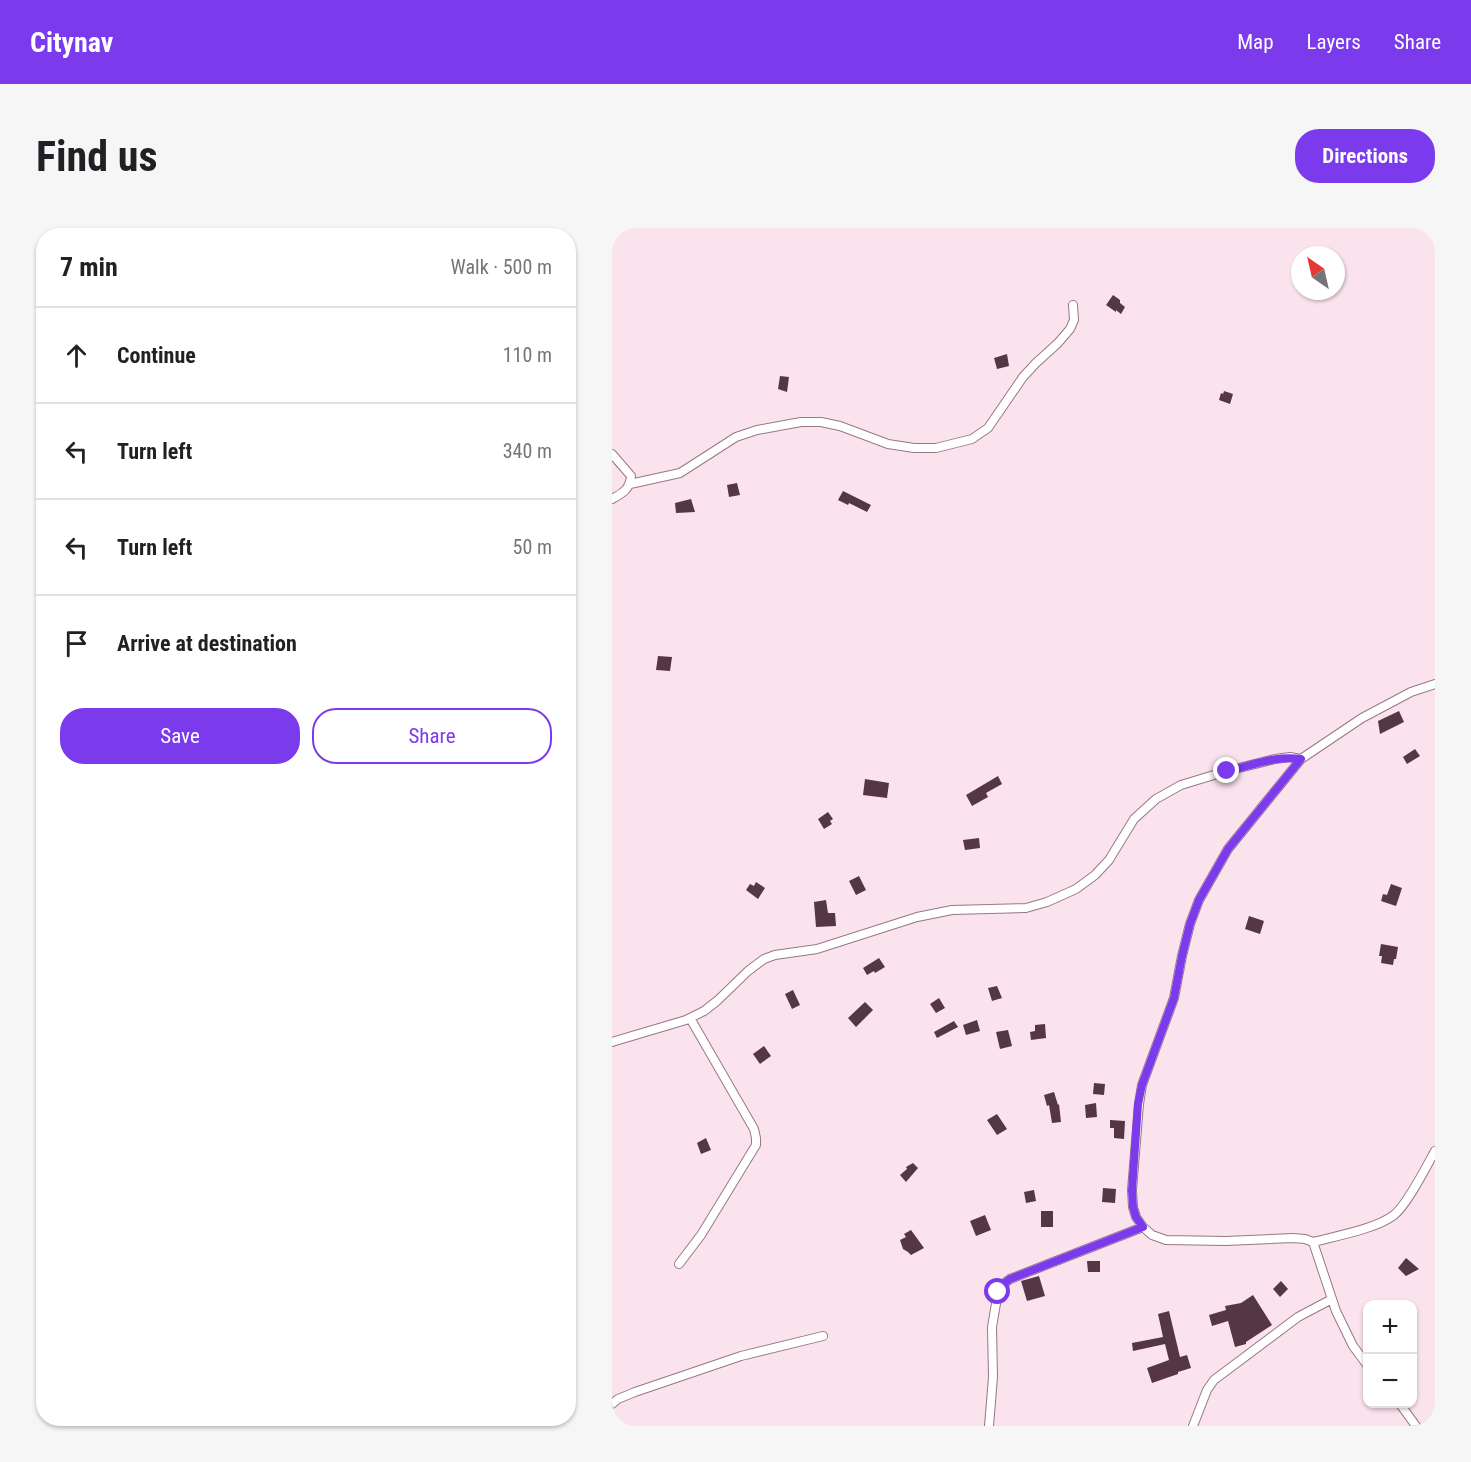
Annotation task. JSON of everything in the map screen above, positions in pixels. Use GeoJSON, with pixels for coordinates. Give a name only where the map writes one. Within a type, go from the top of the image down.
{"type":"FeatureCollection","features":[{"type":"Feature","properties":{"kind":"street"},"geometry":{"type":"LineString","coordinates":[[630,484],[680,473],[736,436],[801,422],[821,422],[840,426],[888,444],[914,448],[936,448],[972,439],[988,428],[1023,377],[1070,330],[1074,320],[1073,305]]}},
{"type":"Feature","properties":{"kind":"street"},"geometry":{"type":"LineString","coordinates":[[612,454],[631,476],[630,484],[621,494],[612,499]]}},
{"type":"Feature","properties":{"kind":"street"},"geometry":{"type":"LineString","coordinates":[[1435,684],[1411,692],[1371,713],[1301,759],[1228,849],[1199,900],[1190,924],[1174,998],[1142,1085],[1138,1104],[1132,1190],[1133,1207],[1143,1227],[1152,1235],[1166,1240],[1226,1241],[1293,1238],[1313,1242],[1377,1224],[1394,1216],[1402,1207],[1435,1151]]}},
{"type":"Feature","properties":{"kind":"street"},"geometry":{"type":"LineString","coordinates":[[612,1042],[690,1018],[704,1011],[748,971],[764,959],[775,955],[817,949],[917,917],[952,910],[1026,908],[1047,902],[1076,889],[1095,875],[1109,860],[1134,819],[1156,799],[1181,785],[1227,771],[1275,759],[1290,757],[1301,759]]}},
{"type":"Feature","properties":{"kind":"street"},"geometry":{"type":"LineString","coordinates":[[679,1264],[701,1235],[756,1145],[754,1129],[690,1018]]}},
{"type":"Feature","properties":{"kind":"street"},"geometry":{"type":"LineString","coordinates":[[989,1426],[993,1377],[992,1327],[998,1292],[1002,1285],[1010,1279],[1143,1227]]}},
{"type":"Feature","properties":{"kind":"street"},"geometry":{"type":"LineString","coordinates":[[1313,1242],[1344,1330],[1363,1359]]}},
{"type":"Feature","properties":{"kind":"street"},"geometry":{"type":"LineString","coordinates":[[1193,1426],[1207,1390],[1214,1380],[1298,1317],[1332,1299]]}},
{"type":"Feature","properties":{"kind":"street"},"geometry":{"type":"LineString","coordinates":[[612,1404],[635,1392],[741,1356],[823,1336]]}},
{"type":"Feature","properties":{"kind":"street"},"geometry":{"type":"LineString","coordinates":[[1403,1408],[1416,1426]]}},
{"type":"Feature","properties":{"kind":"building"},"geometry":{"type":"Polygon","coordinates":[[[1113,295],[1125,307],[1121,314],[1106,305],[1113,295]]]}},
{"type":"Feature","properties":{"kind":"building"},"geometry":{"type":"Polygon","coordinates":[[[1007,354],[1009,366],[997,369],[994,358],[1007,354]]]}},
{"type":"Feature","properties":{"kind":"building"},"geometry":{"type":"Polygon","coordinates":[[[780,376],[789,377],[787,392],[778,389],[780,376]]]}},
{"type":"Feature","properties":{"kind":"building"},"geometry":{"type":"Polygon","coordinates":[[[1224,391],[1233,394],[1230,404],[1219,400],[1224,391]]]}},
{"type":"Feature","properties":{"kind":"building"},"geometry":{"type":"Polygon","coordinates":[[[737,483],[740,495],[729,497],[727,485],[737,483]]]}},
{"type":"Feature","properties":{"kind":"building"},"geometry":{"type":"Polygon","coordinates":[[[843,491],[871,505],[867,512],[838,500],[843,491]]]}},
{"type":"Feature","properties":{"kind":"building"},"geometry":{"type":"Polygon","coordinates":[[[691,499],[695,512],[676,513],[675,503],[691,499]]]}},
{"type":"Feature","properties":{"kind":"building"},"geometry":{"type":"Polygon","coordinates":[[[658,656],[672,657],[670,671],[656,670],[658,656]]]}},
{"type":"Feature","properties":{"kind":"building"},"geometry":{"type":"Polygon","coordinates":[[[1399,711],[1404,722],[1380,734],[1378,721],[1399,711]]]}},
{"type":"Feature","properties":{"kind":"building"},"geometry":{"type":"Polygon","coordinates":[[[1415,749],[1420,756],[1407,764],[1403,757],[1415,749]]]}},
{"type":"Feature","properties":{"kind":"building"},"geometry":{"type":"Polygon","coordinates":[[[998,776],[1002,784],[986,793],[988,797],[972,806],[966,795],[998,776]]]}},
{"type":"Feature","properties":{"kind":"building"},"geometry":{"type":"Polygon","coordinates":[[[865,779],[889,783],[887,798],[863,795],[865,779]]]}},
{"type":"Feature","properties":{"kind":"building"},"geometry":{"type":"Polygon","coordinates":[[[828,812],[833,819],[830,821],[832,824],[824,829],[818,819],[828,812]]]}},
{"type":"Feature","properties":{"kind":"building"},"geometry":{"type":"Polygon","coordinates":[[[979,838],[980,848],[965,850],[963,840],[979,838]]]}},
{"type":"Feature","properties":{"kind":"building"},"geometry":{"type":"Polygon","coordinates":[[[859,876],[866,890],[856,895],[849,881],[859,876]]]}},
{"type":"Feature","properties":{"kind":"building"},"geometry":{"type":"Polygon","coordinates":[[[756,882],[765,888],[758,899],[746,890],[750,884],[754,886],[756,882]]]}},
{"type":"Feature","properties":{"kind":"building"},"geometry":{"type":"Polygon","coordinates":[[[1391,884],[1402,888],[1396,906],[1381,901],[1383,894],[1387,895],[1391,884]]]}},
{"type":"Feature","properties":{"kind":"building"},"geometry":{"type":"Polygon","coordinates":[[[826,900],[828,913],[835,913],[836,926],[816,927],[814,902],[826,900]]]}},
{"type":"Feature","properties":{"kind":"building"},"geometry":{"type":"Polygon","coordinates":[[[1249,916],[1264,921],[1260,934],[1245,929],[1249,916]]]}},
{"type":"Feature","properties":{"kind":"building"},"geometry":{"type":"Polygon","coordinates":[[[1381,944],[1398,947],[1393,965],[1381,963],[1382,956],[1379,956],[1381,944]]]}},
{"type":"Feature","properties":{"kind":"building"},"geometry":{"type":"Polygon","coordinates":[[[879,958],[885,967],[867,975],[863,968],[879,958]]]}},
{"type":"Feature","properties":{"kind":"building"},"geometry":{"type":"Polygon","coordinates":[[[997,986],[1002,998],[992,1001],[988,988],[997,986]]]}},
{"type":"Feature","properties":{"kind":"building"},"geometry":{"type":"Polygon","coordinates":[[[793,990],[800,1005],[792,1009],[785,994],[793,990]]]}},
{"type":"Feature","properties":{"kind":"building"},"geometry":{"type":"Polygon","coordinates":[[[939,998],[945,1008],[936,1013],[930,1004],[939,998]]]}},
{"type":"Feature","properties":{"kind":"building"},"geometry":{"type":"Polygon","coordinates":[[[865,1002],[873,1010],[856,1027],[848,1018],[865,1002]]]}},
{"type":"Feature","properties":{"kind":"building"},"geometry":{"type":"Polygon","coordinates":[[[977,1020],[980,1031],[966,1035],[963,1025],[977,1020]]]}},
{"type":"Feature","properties":{"kind":"building"},"geometry":{"type":"Polygon","coordinates":[[[954,1021],[958,1027],[937,1038],[934,1032],[954,1021]]]}},
{"type":"Feature","properties":{"kind":"building"},"geometry":{"type":"Polygon","coordinates":[[[1045,1024],[1046,1038],[1031,1040],[1030,1032],[1035,1031],[1035,1025],[1045,1024]]]}},
{"type":"Feature","properties":{"kind":"building"},"geometry":{"type":"Polygon","coordinates":[[[1008,1030],[1012,1046],[1000,1049],[996,1032],[1008,1030]]]}},
{"type":"Feature","properties":{"kind":"building"},"geometry":{"type":"Polygon","coordinates":[[[764,1046],[771,1056],[760,1064],[753,1054],[764,1046]]]}},
{"type":"Feature","properties":{"kind":"building"},"geometry":{"type":"Polygon","coordinates":[[[1094,1083],[1105,1084],[1104,1095],[1093,1094],[1094,1083]]]}},
{"type":"Feature","properties":{"kind":"building"},"geometry":{"type":"Polygon","coordinates":[[[1054,1092],[1059,1104],[1061,1122],[1052,1123],[1049,1105],[1047,1106],[1044,1095],[1054,1092]]]}},
{"type":"Feature","properties":{"kind":"building"},"geometry":{"type":"Polygon","coordinates":[[[1096,1103],[1097,1117],[1086,1118],[1085,1105],[1096,1103]]]}},
{"type":"Feature","properties":{"kind":"building"},"geometry":{"type":"Polygon","coordinates":[[[997,1114],[1007,1129],[997,1135],[987,1120],[997,1114]]]}},
{"type":"Feature","properties":{"kind":"building"},"geometry":{"type":"Polygon","coordinates":[[[1110,1120],[1125,1121],[1124,1139],[1114,1138],[1114,1128],[1110,1128],[1110,1120]]]}},
{"type":"Feature","properties":{"kind":"building"},"geometry":{"type":"Polygon","coordinates":[[[706,1138],[711,1150],[701,1154],[697,1143],[706,1138]]]}},
{"type":"Feature","properties":{"kind":"building"},"geometry":{"type":"Polygon","coordinates":[[[913,1163],[918,1168],[906,1182],[900,1175],[907,1169],[906,1167],[913,1163]]]}},
{"type":"Feature","properties":{"kind":"building"},"geometry":{"type":"Polygon","coordinates":[[[1103,1188],[1116,1189],[1115,1203],[1102,1202],[1103,1188]]]}},
{"type":"Feature","properties":{"kind":"building"},"geometry":{"type":"Polygon","coordinates":[[[1034,1190],[1036,1201],[1026,1203],[1024,1192],[1034,1190]]]}},
{"type":"Feature","properties":{"kind":"building"},"geometry":{"type":"Polygon","coordinates":[[[1041,1211],[1053,1211],[1053,1227],[1041,1227],[1041,1211]]]}},
{"type":"Feature","properties":{"kind":"building"},"geometry":{"type":"Polygon","coordinates":[[[985,1215],[991,1230],[976,1236],[970,1221],[985,1215]]]}},
{"type":"Feature","properties":{"kind":"building"},"geometry":{"type":"Polygon","coordinates":[[[911,1230],[924,1248],[911,1255],[903,1249],[900,1240],[906,1237],[904,1234],[911,1230]]]}},
{"type":"Feature","properties":{"kind":"building"},"geometry":{"type":"Polygon","coordinates":[[[1406,1258],[1419,1269],[1406,1276],[1398,1268],[1406,1258]]]}},
{"type":"Feature","properties":{"kind":"building"},"geometry":{"type":"Polygon","coordinates":[[[1087,1261],[1100,1261],[1100,1272],[1088,1272],[1087,1261]]]}},
{"type":"Feature","properties":{"kind":"building"},"geometry":{"type":"Polygon","coordinates":[[[1039,1276],[1045,1296],[1027,1301],[1021,1281],[1039,1276]]]}},
{"type":"Feature","properties":{"kind":"building"},"geometry":{"type":"Polygon","coordinates":[[[1281,1281],[1288,1289],[1280,1297],[1273,1289],[1281,1281]]]}},
{"type":"Feature","properties":{"kind":"building"},"geometry":{"type":"Polygon","coordinates":[[[1253,1295],[1272,1325],[1246,1344],[1235,1347],[1228,1321],[1212,1326],[1209,1315],[1226,1310],[1225,1306],[1241,1303],[1253,1295]]]}},
{"type":"Feature","properties":{"kind":"building"},"geometry":{"type":"Polygon","coordinates":[[[1169,1311],[1180,1357],[1187,1355],[1191,1368],[1152,1383],[1147,1368],[1169,1360],[1165,1344],[1133,1351],[1132,1343],[1163,1337],[1158,1314],[1169,1311]]]}},
{"type":"Feature","properties":{"kind":"route"},"geometry":{"type":"LineString","coordinates":[[998,1292],[1002,1285],[1010,1279],[1143,1227],[1133,1207],[1132,1190],[1138,1104],[1142,1085],[1174,998],[1190,924],[1199,900],[1228,849],[1301,759],[1290,757],[1275,759],[1227,771]]}}]}
